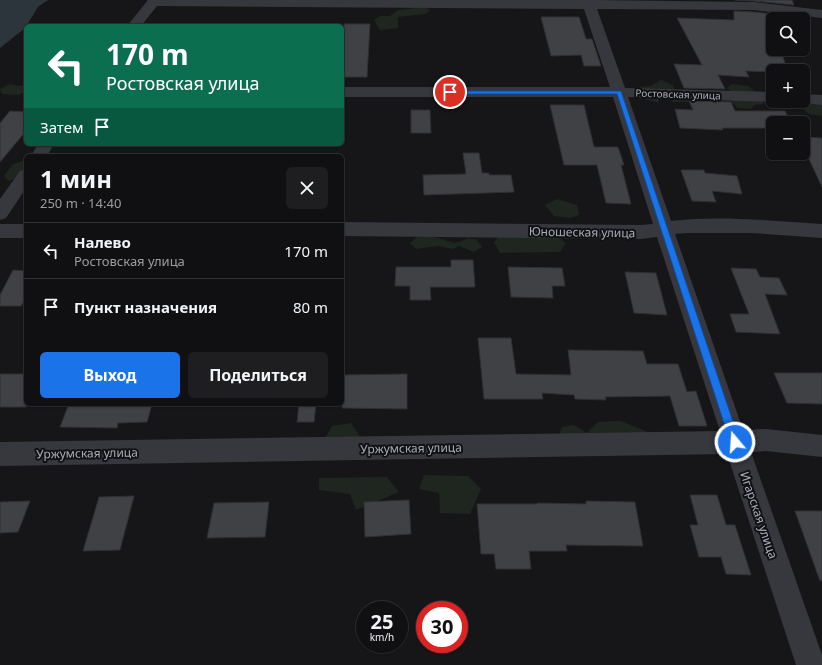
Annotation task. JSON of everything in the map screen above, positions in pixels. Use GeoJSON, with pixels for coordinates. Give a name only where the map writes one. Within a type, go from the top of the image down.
{"type":"FeatureCollection","features":[{"type":"Feature","properties":{"kind":"street"},"geometry":{"type":"LineString","coordinates":[[136,24],[154,1],[589,2],[754,6],[822,14]]}},
{"type":"Feature","properties":{"kind":"street","name":"Игарская улица"},"geometry":{"type":"LineString","coordinates":[[589,2],[735,442],[811,665]]}},
{"type":"Feature","properties":{"kind":"street","name":"Ростовская улица"},"geometry":{"type":"LineString","coordinates":[[344,92],[619,92],[766,97]]}},
{"type":"Feature","properties":{"kind":"street"},"geometry":{"type":"LineString","coordinates":[[810,99],[822,100]]}},
{"type":"Feature","properties":{"kind":"street"},"geometry":{"type":"LineString","coordinates":[[0,213],[24,178]]}},
{"type":"Feature","properties":{"kind":"street","name":"Юношеская улица"},"geometry":{"type":"LineString","coordinates":[[344,229],[641,232],[686,226],[752,226],[822,231]]}},
{"type":"Feature","properties":{"kind":"street"},"geometry":{"type":"LineString","coordinates":[[0,231],[24,231]]}},
{"type":"Feature","properties":{"kind":"street","name":"Уржумская улица"},"geometry":{"type":"LineString","coordinates":[[0,454],[735,442],[766,440],[822,446]]}},
{"type":"Feature","properties":{"kind":"shaded area"},"geometry":{"type":"Polygon","coordinates":[[[0,0],[48,0],[38,7],[27,24],[24,24],[24,29],[0,48],[0,0]]]}},
{"type":"Feature","properties":{"kind":"shaded area"},"geometry":{"type":"Polygon","coordinates":[[[423,7],[430,10],[426,14],[398,17],[398,28],[380,30],[374,20],[380,16],[390,16],[398,10],[423,7]]]}},
{"type":"Feature","properties":{"kind":"shaded area"},"geometry":{"type":"Polygon","coordinates":[[[661,80],[673,85],[674,90],[689,96],[689,102],[673,102],[664,91],[657,92],[659,103],[640,98],[639,87],[651,86],[661,80]]]}},
{"type":"Feature","properties":{"kind":"shaded area"},"geometry":{"type":"Polygon","coordinates":[[[10,84],[19,86],[24,85],[24,92],[19,95],[2,94],[0,89],[10,84]]]}},
{"type":"Feature","properties":{"kind":"shaded area"},"geometry":{"type":"Polygon","coordinates":[[[732,84],[748,86],[756,92],[735,93],[727,88],[732,84]]]}},
{"type":"Feature","properties":{"kind":"shaded area"},"geometry":{"type":"Polygon","coordinates":[[[734,98],[759,100],[765,104],[754,105],[751,109],[738,108],[730,101],[734,98]]]}},
{"type":"Feature","properties":{"kind":"shaded area"},"geometry":{"type":"Polygon","coordinates":[[[810,102],[822,103],[822,116],[809,114],[801,108],[810,108],[810,102]]]}},
{"type":"Feature","properties":{"kind":"shaded area"},"geometry":{"type":"Polygon","coordinates":[[[23,161],[24,169],[18,178],[9,181],[4,176],[13,164],[23,161]]]}},
{"type":"Feature","properties":{"kind":"shaded area"},"geometry":{"type":"Polygon","coordinates":[[[557,199],[577,205],[579,215],[570,218],[554,216],[545,205],[557,199]]]}},
{"type":"Feature","properties":{"kind":"shaded area"},"geometry":{"type":"Polygon","coordinates":[[[501,235],[555,235],[566,243],[560,252],[500,253],[494,242],[501,235]]]}},
{"type":"Feature","properties":{"kind":"shaded area"},"geometry":{"type":"Polygon","coordinates":[[[418,236],[431,236],[455,243],[467,239],[476,239],[482,247],[474,252],[459,246],[453,249],[438,246],[416,249],[410,243],[418,236]]]}},
{"type":"Feature","properties":{"kind":"shaded area"},"geometry":{"type":"Polygon","coordinates":[[[621,421],[648,432],[645,447],[558,437],[562,427],[574,425],[587,433],[598,422],[621,421]]]}},
{"type":"Feature","properties":{"kind":"shaded area"},"geometry":{"type":"Polygon","coordinates":[[[351,423],[361,438],[324,440],[332,426],[351,423]]]}},
{"type":"Feature","properties":{"kind":"shaded area"},"geometry":{"type":"Polygon","coordinates":[[[424,475],[468,476],[481,489],[470,514],[440,513],[439,493],[419,489],[424,475]]]}},
{"type":"Feature","properties":{"kind":"shaded area"},"geometry":{"type":"Polygon","coordinates":[[[387,477],[399,492],[356,510],[350,494],[319,490],[319,478],[387,477]]]}},
{"type":"Feature","properties":{"kind":"building"},"geometry":{"type":"Polygon","coordinates":[[[735,0],[792,0],[794,5],[754,1],[735,0]]]}},
{"type":"Feature","properties":{"kind":"building"},"geometry":{"type":"Polygon","coordinates":[[[734,11],[766,13],[766,56],[783,56],[785,64],[766,64],[766,72],[746,71],[749,77],[718,75],[725,89],[684,88],[674,64],[702,65],[677,18],[734,20],[734,11]]]}},
{"type":"Feature","properties":{"kind":"building"},"geometry":{"type":"Polygon","coordinates":[[[541,17],[579,17],[586,39],[592,39],[601,66],[584,66],[581,55],[551,56],[541,17]]]}},
{"type":"Feature","properties":{"kind":"building"},"geometry":{"type":"Polygon","coordinates":[[[344,24],[370,24],[367,77],[344,77],[344,24]]]}},
{"type":"Feature","properties":{"kind":"building"},"geometry":{"type":"Polygon","coordinates":[[[689,101],[731,102],[735,111],[785,111],[788,116],[766,116],[766,128],[722,128],[723,130],[680,128],[675,109],[693,110],[689,101]]]}},
{"type":"Feature","properties":{"kind":"building"},"geometry":{"type":"Polygon","coordinates":[[[550,105],[584,105],[594,147],[618,147],[624,165],[621,165],[631,204],[606,203],[597,165],[564,165],[550,105]]]}},
{"type":"Feature","properties":{"kind":"building"},"geometry":{"type":"Polygon","coordinates":[[[411,110],[430,110],[431,133],[411,133],[411,110]]]}},
{"type":"Feature","properties":{"kind":"building"},"geometry":{"type":"Polygon","coordinates":[[[10,111],[24,112],[24,133],[0,162],[0,123],[10,111]]]}},
{"type":"Feature","properties":{"kind":"building"},"geometry":{"type":"Polygon","coordinates":[[[810,137],[822,138],[822,187],[809,160],[810,137]]]}},
{"type":"Feature","properties":{"kind":"building"},"geometry":{"type":"Polygon","coordinates":[[[463,153],[479,153],[482,173],[489,173],[489,175],[511,175],[514,192],[424,195],[423,175],[466,174],[463,153]]]}},
{"type":"Feature","properties":{"kind":"building"},"geometry":{"type":"Polygon","coordinates":[[[681,170],[704,170],[705,173],[737,176],[742,194],[712,191],[716,202],[692,201],[681,170]]]}},
{"type":"Feature","properties":{"kind":"building"},"geometry":{"type":"Polygon","coordinates":[[[451,260],[473,260],[475,287],[430,287],[431,300],[410,300],[410,286],[395,286],[396,267],[451,267],[451,260]]]}},
{"type":"Feature","properties":{"kind":"building"},"geometry":{"type":"Polygon","coordinates":[[[508,267],[562,268],[565,286],[552,286],[553,298],[511,297],[508,267]]]}},
{"type":"Feature","properties":{"kind":"building"},"geometry":{"type":"Polygon","coordinates":[[[731,268],[756,269],[760,277],[779,278],[787,295],[765,294],[780,334],[736,332],[730,314],[749,314],[731,268]]]}},
{"type":"Feature","properties":{"kind":"building"},"geometry":{"type":"Polygon","coordinates":[[[13,270],[24,271],[24,301],[21,306],[0,306],[0,295],[13,270]]]}},
{"type":"Feature","properties":{"kind":"building"},"geometry":{"type":"Polygon","coordinates":[[[625,272],[656,273],[667,315],[634,313],[625,272]]]}},
{"type":"Feature","properties":{"kind":"building"},"geometry":{"type":"Polygon","coordinates":[[[478,338],[511,338],[516,374],[571,375],[568,350],[643,351],[647,364],[678,364],[687,392],[696,391],[707,426],[679,426],[670,396],[605,397],[606,400],[575,399],[574,395],[542,393],[543,399],[484,399],[478,338]]]}},
{"type":"Feature","properties":{"kind":"building"},"geometry":{"type":"Polygon","coordinates":[[[774,373],[822,373],[822,404],[787,403],[774,373]]]}},
{"type":"Feature","properties":{"kind":"building"},"geometry":{"type":"Polygon","coordinates":[[[0,374],[24,374],[24,406],[26,407],[0,407],[0,374]]]}},
{"type":"Feature","properties":{"kind":"building"},"geometry":{"type":"Polygon","coordinates":[[[407,374],[407,409],[342,408],[342,406],[344,406],[344,375],[407,374]]]}},
{"type":"Feature","properties":{"kind":"building"},"geometry":{"type":"Polygon","coordinates":[[[68,406],[151,406],[147,422],[118,423],[117,428],[60,427],[68,406]]]}},
{"type":"Feature","properties":{"kind":"building"},"geometry":{"type":"Polygon","coordinates":[[[299,406],[316,406],[314,422],[297,422],[299,406]]]}},
{"type":"Feature","properties":{"kind":"building"},"geometry":{"type":"Polygon","coordinates":[[[690,495],[717,495],[726,525],[735,525],[751,575],[726,574],[721,557],[699,557],[690,525],[698,525],[690,495]]]}},
{"type":"Feature","properties":{"kind":"building"},"geometry":{"type":"Polygon","coordinates":[[[134,496],[120,550],[83,551],[99,497],[134,496]]]}},
{"type":"Feature","properties":{"kind":"building"},"geometry":{"type":"Polygon","coordinates":[[[409,500],[411,534],[365,537],[364,502],[409,500]]]}},
{"type":"Feature","properties":{"kind":"building"},"geometry":{"type":"Polygon","coordinates":[[[30,501],[18,532],[0,533],[0,502],[30,501]]]}},
{"type":"Feature","properties":{"kind":"building"},"geometry":{"type":"Polygon","coordinates":[[[586,501],[635,502],[643,546],[566,545],[567,551],[529,551],[531,569],[496,569],[494,554],[481,554],[477,504],[586,504],[586,501]]]}},
{"type":"Feature","properties":{"kind":"building"},"geometry":{"type":"Polygon","coordinates":[[[269,502],[265,537],[207,538],[214,503],[269,502]]]}},
{"type":"Feature","properties":{"kind":"building"},"geometry":{"type":"Polygon","coordinates":[[[795,511],[822,511],[822,580],[820,581],[795,511]]]}},
{"type":"Feature","properties":{"kind":"route"},"geometry":{"type":"LineString","coordinates":[[450,92],[619,92],[735,442]]}}]}
